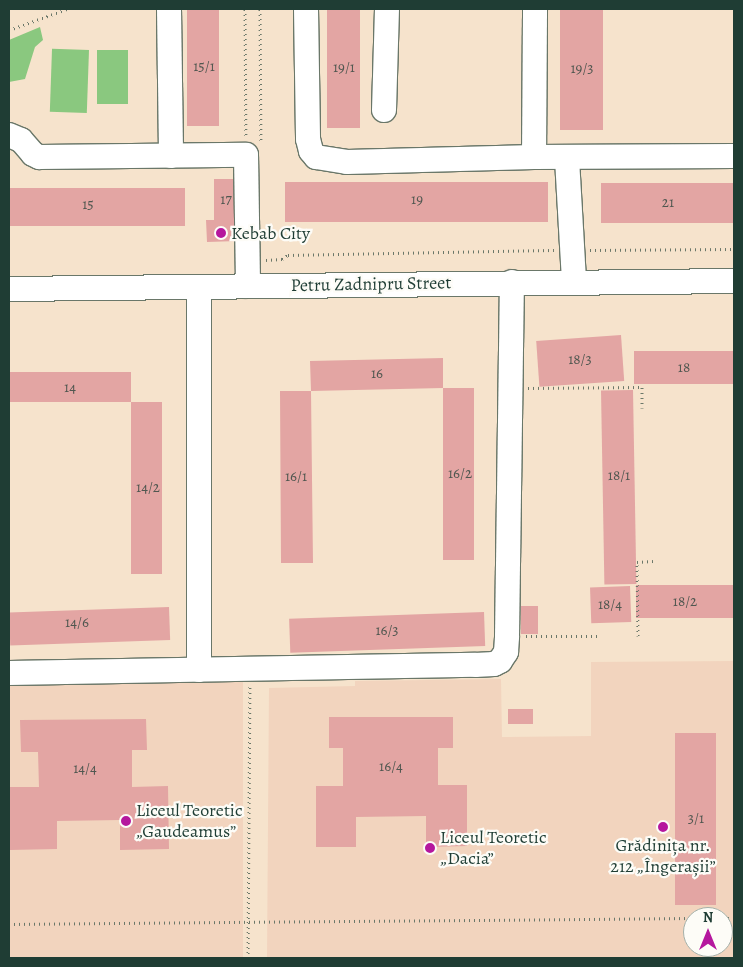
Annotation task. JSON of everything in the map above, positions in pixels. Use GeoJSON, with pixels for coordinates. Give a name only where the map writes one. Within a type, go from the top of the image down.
{"type":"FeatureCollection","features":[{"type":"Feature","properties":{"kind":"street"},"geometry":{"type":"LineString","coordinates":[[169,9],[171,156]]}},
{"type":"Feature","properties":{"kind":"street"},"geometry":{"type":"LineString","coordinates":[[306,9],[308,140],[311,151],[316,157],[347,162],[534,157],[567,159],[734,156]]}},
{"type":"Feature","properties":{"kind":"street"},"geometry":{"type":"LineString","coordinates":[[384,110],[387,9]]}},
{"type":"Feature","properties":{"kind":"street"},"geometry":{"type":"LineString","coordinates":[[534,157],[535,9]]}},
{"type":"Feature","properties":{"kind":"street"},"geometry":{"type":"LineString","coordinates":[[9,135],[21,140],[32,154],[39,157],[171,156],[254,152],[248,286]]}},
{"type":"Feature","properties":{"kind":"street"},"geometry":{"type":"LineString","coordinates":[[567,159],[574,282]]}},
{"type":"Feature","properties":{"kind":"street","name":"Petru Zadnipru Street"},"geometry":{"type":"LineString","coordinates":[[9,289],[734,281]]}},
{"type":"Feature","properties":{"kind":"street"},"geometry":{"type":"LineString","coordinates":[[9,673],[494,664],[505,656],[507,636],[512,282]]}},
{"type":"Feature","properties":{"kind":"street"},"geometry":{"type":"LineString","coordinates":[[199,287],[199,670]]}},
{"type":"Feature","properties":{"kind":"path"},"geometry":{"type":"LineString","coordinates":[[9,30],[67,9]]}},
{"type":"Feature","properties":{"kind":"path"},"geometry":{"type":"LineString","coordinates":[[245,9],[254,152]]}},
{"type":"Feature","properties":{"kind":"path"},"geometry":{"type":"LineString","coordinates":[[254,152],[260,9]]}},
{"type":"Feature","properties":{"kind":"path"},"geometry":{"type":"LineString","coordinates":[[262,254],[263,260],[282,259],[288,255],[734,249]]}},
{"type":"Feature","properties":{"kind":"path"},"geometry":{"type":"LineString","coordinates":[[511,388],[642,387],[642,408]]}},
{"type":"Feature","properties":{"kind":"path"},"geometry":{"type":"LineString","coordinates":[[638,636],[637,562],[653,561]]}},
{"type":"Feature","properties":{"kind":"path"},"geometry":{"type":"LineString","coordinates":[[507,636],[599,636]]}},
{"type":"Feature","properties":{"kind":"path"},"geometry":{"type":"LineString","coordinates":[[248,958],[251,669]]}},
{"type":"Feature","properties":{"kind":"path"},"geometry":{"type":"LineString","coordinates":[[9,924],[683,918]]}},
{"type":"Feature","properties":{"kind":"shaded area","name":"Liceul Teoretic „Dacia”"},"geometry":{"type":"Polygon","coordinates":[[[734,661],[734,958],[267,958],[269,688],[355,686],[355,681],[501,679],[502,737],[591,736],[591,662],[734,661]]]}},
{"type":"Feature","properties":{"kind":"shaded area","name":"Liceul Teoretic „Gaudeamus”"},"geometry":{"type":"Polygon","coordinates":[[[9,681],[243,681],[243,958],[9,958],[9,681]]]}},
{"type":"Feature","properties":{"kind":"green space"},"geometry":{"type":"Polygon","coordinates":[[[40,27],[43,40],[35,47],[25,79],[9,82],[9,40],[40,27]]]}},
{"type":"Feature","properties":{"kind":"green space"},"geometry":{"type":"Polygon","coordinates":[[[52,49],[89,50],[87,113],[50,112],[52,49]]]}},
{"type":"Feature","properties":{"kind":"green space"},"geometry":{"type":"Polygon","coordinates":[[[97,50],[128,50],[128,104],[97,104],[97,50]]]}},
{"type":"Feature","properties":{"kind":"building"},"geometry":{"type":"Polygon","coordinates":[[[187,9],[219,9],[219,126],[187,126],[187,9]]]}},
{"type":"Feature","properties":{"kind":"building"},"geometry":{"type":"Polygon","coordinates":[[[327,9],[360,9],[360,128],[327,128],[327,9]]]}},
{"type":"Feature","properties":{"kind":"building"},"geometry":{"type":"Polygon","coordinates":[[[560,9],[603,9],[603,130],[560,130],[560,9]]]}},
{"type":"Feature","properties":{"kind":"building"},"geometry":{"type":"Polygon","coordinates":[[[214,179],[237,179],[238,241],[207,242],[206,220],[214,220],[214,179]]]}},
{"type":"Feature","properties":{"kind":"building"},"geometry":{"type":"Polygon","coordinates":[[[285,182],[548,182],[548,222],[285,222],[285,182]]]}},
{"type":"Feature","properties":{"kind":"building"},"geometry":{"type":"Polygon","coordinates":[[[601,183],[734,183],[734,223],[601,223],[601,183]]]}},
{"type":"Feature","properties":{"kind":"building"},"geometry":{"type":"Polygon","coordinates":[[[9,188],[185,188],[185,226],[9,226],[9,188]]]}},
{"type":"Feature","properties":{"kind":"building"},"geometry":{"type":"Polygon","coordinates":[[[621,335],[624,381],[539,387],[536,341],[621,335]]]}},
{"type":"Feature","properties":{"kind":"building"},"geometry":{"type":"Polygon","coordinates":[[[634,351],[734,351],[734,384],[634,384],[634,351]]]}},
{"type":"Feature","properties":{"kind":"building"},"geometry":{"type":"Polygon","coordinates":[[[443,358],[443,388],[311,391],[310,361],[443,358]]]}},
{"type":"Feature","properties":{"kind":"building"},"geometry":{"type":"Polygon","coordinates":[[[9,372],[131,372],[131,402],[9,402],[9,372]]]}},
{"type":"Feature","properties":{"kind":"building"},"geometry":{"type":"Polygon","coordinates":[[[443,388],[474,388],[474,560],[443,560],[443,388]]]}},
{"type":"Feature","properties":{"kind":"building"},"geometry":{"type":"Polygon","coordinates":[[[633,390],[636,584],[604,585],[601,391],[633,390]]]}},
{"type":"Feature","properties":{"kind":"building"},"geometry":{"type":"Polygon","coordinates":[[[280,391],[311,391],[313,563],[281,563],[280,391]]]}},
{"type":"Feature","properties":{"kind":"building"},"geometry":{"type":"Polygon","coordinates":[[[131,402],[162,402],[162,574],[131,574],[131,402]]]}},
{"type":"Feature","properties":{"kind":"building"},"geometry":{"type":"Polygon","coordinates":[[[636,585],[734,585],[734,618],[636,618],[636,585]]]}},
{"type":"Feature","properties":{"kind":"building"},"geometry":{"type":"Polygon","coordinates":[[[630,586],[631,622],[591,623],[590,587],[630,586]]]}},
{"type":"Feature","properties":{"kind":"building"},"geometry":{"type":"Polygon","coordinates":[[[521,606],[538,606],[538,634],[521,634],[521,606]]]}},
{"type":"Feature","properties":{"kind":"building"},"geometry":{"type":"Polygon","coordinates":[[[169,607],[170,640],[10,646],[9,613],[169,607]]]}},
{"type":"Feature","properties":{"kind":"building"},"geometry":{"type":"Polygon","coordinates":[[[484,612],[485,646],[290,653],[289,619],[484,612]]]}},
{"type":"Feature","properties":{"kind":"building"},"geometry":{"type":"Polygon","coordinates":[[[508,709],[533,709],[533,724],[508,724],[508,709]]]}},
{"type":"Feature","properties":{"kind":"building"},"geometry":{"type":"Polygon","coordinates":[[[329,717],[453,717],[453,748],[438,748],[438,785],[467,785],[467,846],[426,847],[426,816],[356,817],[356,847],[316,847],[316,786],[343,786],[343,748],[329,748],[329,717]]]}},
{"type":"Feature","properties":{"kind":"building"},"geometry":{"type":"Polygon","coordinates":[[[146,719],[147,750],[132,750],[132,787],[168,786],[169,849],[120,850],[120,820],[57,821],[57,849],[10,850],[9,787],[39,787],[38,752],[21,752],[20,720],[146,719]]]}},
{"type":"Feature","properties":{"kind":"building"},"geometry":{"type":"Polygon","coordinates":[[[675,733],[716,733],[716,905],[675,905],[675,733]]]}},
{"type":"Feature","properties":{"kind":"place","name":"Kebab City"},"geometry":{"type":"Point","coordinates":[221,233]}},
{"type":"Feature","properties":{"kind":"place","name":"Liceul Teoretic „Gaudeamus”"},"geometry":{"type":"Point","coordinates":[126,821]}},
{"type":"Feature","properties":{"kind":"place","name":"Grădinița nr. 212 „Îngerașii”"},"geometry":{"type":"Point","coordinates":[663,827]}},
{"type":"Feature","properties":{"kind":"place","name":"Liceul Teoretic „Dacia”"},"geometry":{"type":"Point","coordinates":[430,848]}}]}
